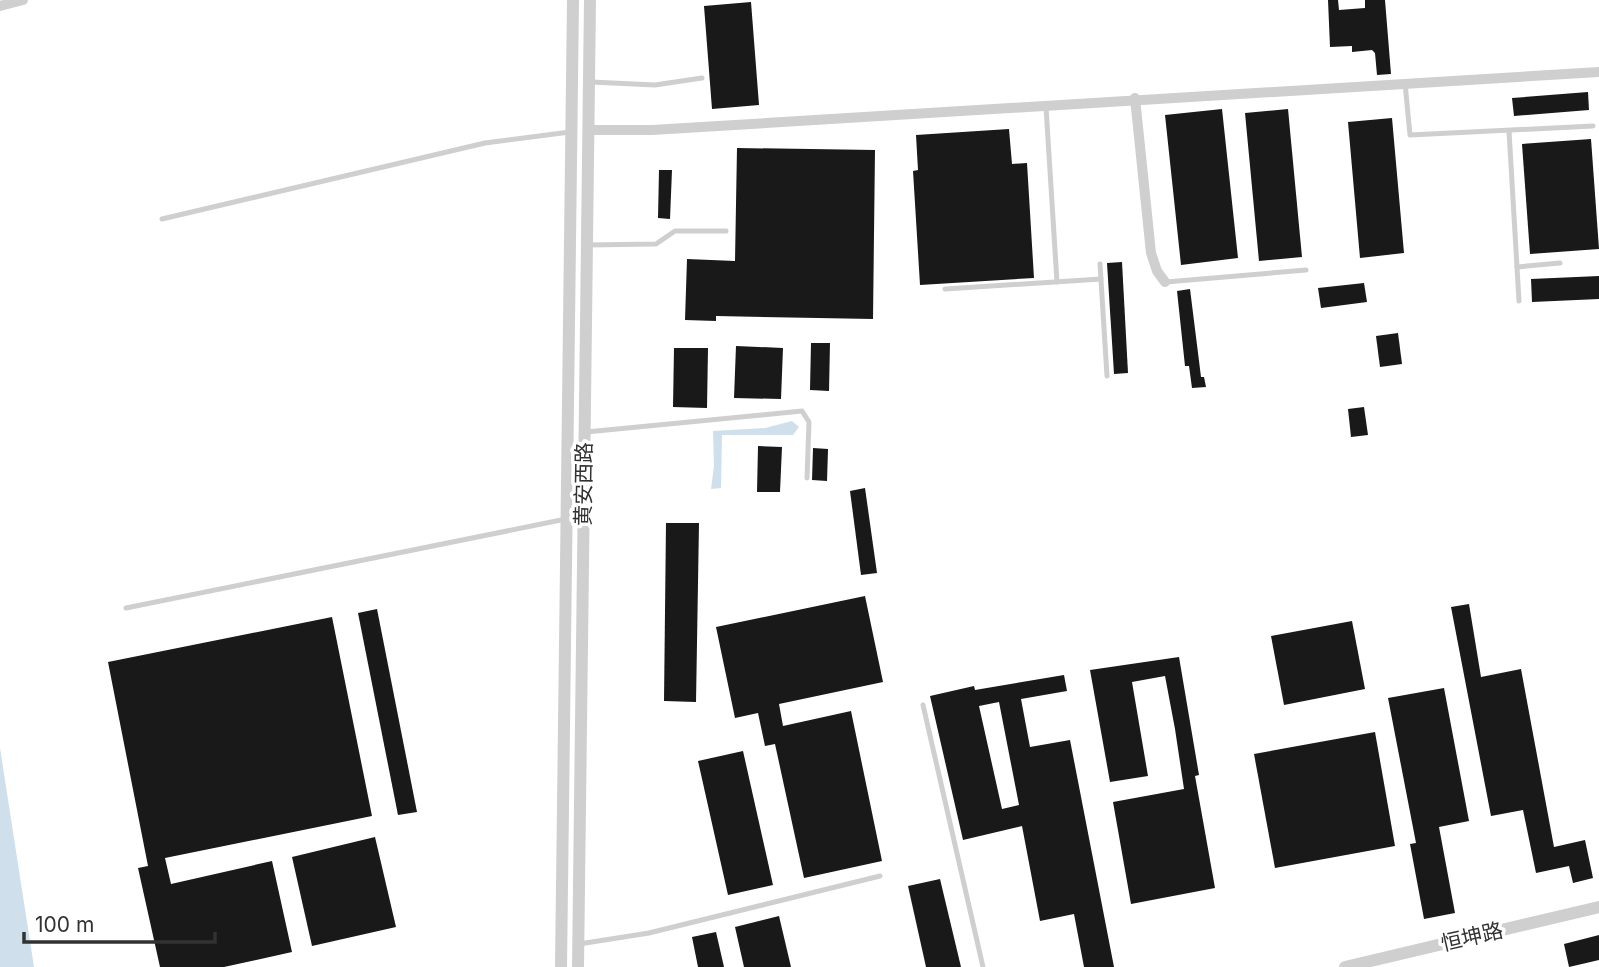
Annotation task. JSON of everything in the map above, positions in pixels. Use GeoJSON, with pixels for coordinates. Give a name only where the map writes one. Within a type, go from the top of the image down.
{"type":"FeatureCollection","features":[{"type":"Feature","properties":{"kind":"street"},"geometry":{"type":"LineString","coordinates":[[0,6],[23,0]]}},
{"type":"Feature","properties":{"kind":"street","name":"黄安西路"},"geometry":{"type":"LineString","coordinates":[[561,967],[573,0]]}},
{"type":"Feature","properties":{"kind":"street","name":"黄安西路"},"geometry":{"type":"LineString","coordinates":[[578,967],[590,0]]}},
{"type":"Feature","properties":{"kind":"street"},"geometry":{"type":"LineString","coordinates":[[588,130],[652,130],[1046,103],[1599,72]]}},
{"type":"Feature","properties":{"kind":"street"},"geometry":{"type":"LineString","coordinates":[[1135,98],[1151,253],[1157,271],[1165,282]]}},
{"type":"Feature","properties":{"kind":"street","name":"恒坤路"},"geometry":{"type":"LineString","coordinates":[[1345,967],[1599,907]]}},
{"type":"Feature","properties":{"kind":"lane"},"geometry":{"type":"LineString","coordinates":[[589,82],[656,85],[702,78]]}},
{"type":"Feature","properties":{"kind":"lane"},"geometry":{"type":"LineString","coordinates":[[1405,83],[1410,135],[1593,126]]}},
{"type":"Feature","properties":{"kind":"lane"},"geometry":{"type":"LineString","coordinates":[[1046,103],[1056,282]]}},
{"type":"Feature","properties":{"kind":"lane"},"geometry":{"type":"LineString","coordinates":[[1509,131],[1518,301]]}},
{"type":"Feature","properties":{"kind":"lane"},"geometry":{"type":"LineString","coordinates":[[162,219],[485,143],[571,132]]}},
{"type":"Feature","properties":{"kind":"lane"},"geometry":{"type":"LineString","coordinates":[[587,245],[656,244],[674,231],[726,231]]}},
{"type":"Feature","properties":{"kind":"lane"},"geometry":{"type":"LineString","coordinates":[[1517,267],[1560,263]]}},
{"type":"Feature","properties":{"kind":"lane"},"geometry":{"type":"LineString","coordinates":[[1100,264],[1107,376]]}},
{"type":"Feature","properties":{"kind":"lane"},"geometry":{"type":"LineString","coordinates":[[1165,282],[1306,270]]}},
{"type":"Feature","properties":{"kind":"lane"},"geometry":{"type":"LineString","coordinates":[[945,289],[1101,279]]}},
{"type":"Feature","properties":{"kind":"lane"},"geometry":{"type":"LineString","coordinates":[[584,432],[802,411],[809,422],[807,478]]}},
{"type":"Feature","properties":{"kind":"lane"},"geometry":{"type":"LineString","coordinates":[[126,608],[566,519]]}},
{"type":"Feature","properties":{"kind":"lane"},"geometry":{"type":"LineString","coordinates":[[923,705],[983,967]]}},
{"type":"Feature","properties":{"kind":"lane"},"geometry":{"type":"LineString","coordinates":[[578,944],[649,933],[880,876]]}},
{"type":"Feature","properties":{"kind":"water"},"geometry":{"type":"Polygon","coordinates":[[[792,421],[799,427],[793,435],[722,435],[721,488],[711,489],[714,466],[713,431],[765,428],[792,421]]]}},
{"type":"Feature","properties":{"kind":"water"},"geometry":{"type":"Polygon","coordinates":[[[0,748],[34,967],[0,967],[0,748]]]}},
{"type":"Feature","properties":{"kind":"building"},"geometry":{"type":"Polygon","coordinates":[[[1328,0],[1338,0],[1339,10],[1365,8],[1365,0],[1385,0],[1391,74],[1377,75],[1375,53],[1372,50],[1352,52],[1352,46],[1330,47],[1328,0]]]}},
{"type":"Feature","properties":{"kind":"building"},"geometry":{"type":"Polygon","coordinates":[[[751,2],[759,105],[712,109],[704,6],[751,2]]]}},
{"type":"Feature","properties":{"kind":"building"},"geometry":{"type":"Polygon","coordinates":[[[1588,92],[1589,110],[1514,116],[1512,98],[1588,92]]]}},
{"type":"Feature","properties":{"kind":"building"},"geometry":{"type":"Polygon","coordinates":[[[1222,109],[1238,258],[1181,265],[1165,115],[1222,109]]]}},
{"type":"Feature","properties":{"kind":"building"},"geometry":{"type":"Polygon","coordinates":[[[1288,109],[1302,257],[1259,261],[1245,113],[1288,109]]]}},
{"type":"Feature","properties":{"kind":"building"},"geometry":{"type":"Polygon","coordinates":[[[1392,118],[1404,253],[1360,258],[1348,122],[1392,118]]]}},
{"type":"Feature","properties":{"kind":"building"},"geometry":{"type":"Polygon","coordinates":[[[1009,129],[1012,164],[1027,163],[1034,278],[920,285],[913,171],[918,170],[916,135],[1009,129]]]}},
{"type":"Feature","properties":{"kind":"building"},"geometry":{"type":"Polygon","coordinates":[[[1591,139],[1599,249],[1530,254],[1522,144],[1591,139]]]}},
{"type":"Feature","properties":{"kind":"building"},"geometry":{"type":"Polygon","coordinates":[[[737,148],[875,150],[873,319],[716,316],[716,321],[685,320],[687,259],[735,261],[737,148]]]}},
{"type":"Feature","properties":{"kind":"building"},"geometry":{"type":"Polygon","coordinates":[[[659,170],[672,170],[670,219],[658,218],[659,170]]]}},
{"type":"Feature","properties":{"kind":"building"},"geometry":{"type":"Polygon","coordinates":[[[1122,262],[1128,373],[1114,374],[1107,263],[1122,262]]]}},
{"type":"Feature","properties":{"kind":"building"},"geometry":{"type":"Polygon","coordinates":[[[1599,276],[1599,299],[1532,302],[1531,279],[1599,276]]]}},
{"type":"Feature","properties":{"kind":"building"},"geometry":{"type":"Polygon","coordinates":[[[1364,283],[1367,302],[1321,308],[1318,288],[1364,283]]]}},
{"type":"Feature","properties":{"kind":"building"},"geometry":{"type":"Polygon","coordinates":[[[1190,289],[1201,377],[1204,377],[1206,387],[1192,388],[1189,366],[1185,366],[1177,291],[1190,289]]]}},
{"type":"Feature","properties":{"kind":"building"},"geometry":{"type":"Polygon","coordinates":[[[1398,333],[1402,364],[1380,367],[1376,336],[1398,333]]]}},
{"type":"Feature","properties":{"kind":"building"},"geometry":{"type":"Polygon","coordinates":[[[811,343],[830,343],[829,391],[810,390],[811,343]]]}},
{"type":"Feature","properties":{"kind":"building"},"geometry":{"type":"Polygon","coordinates":[[[736,346],[783,348],[781,399],[734,398],[736,346]]]}},
{"type":"Feature","properties":{"kind":"building"},"geometry":{"type":"Polygon","coordinates":[[[674,348],[708,348],[707,408],[673,407],[674,348]]]}},
{"type":"Feature","properties":{"kind":"building"},"geometry":{"type":"Polygon","coordinates":[[[1364,407],[1368,435],[1351,437],[1348,409],[1364,407]]]}},
{"type":"Feature","properties":{"kind":"building"},"geometry":{"type":"Polygon","coordinates":[[[758,446],[782,447],[780,492],[757,492],[758,446]]]}},
{"type":"Feature","properties":{"kind":"building"},"geometry":{"type":"Polygon","coordinates":[[[813,448],[828,449],[827,481],[812,480],[813,448]]]}},
{"type":"Feature","properties":{"kind":"building"},"geometry":{"type":"Polygon","coordinates":[[[865,488],[877,573],[861,575],[850,491],[865,488]]]}},
{"type":"Feature","properties":{"kind":"building"},"geometry":{"type":"Polygon","coordinates":[[[666,523],[699,523],[696,702],[664,701],[666,523]]]}},
{"type":"Feature","properties":{"kind":"building"},"geometry":{"type":"Polygon","coordinates":[[[865,596],[883,682],[779,704],[783,726],[851,711],[882,861],[804,878],[775,744],[765,746],[758,713],[735,718],[716,627],[865,596]]]}},
{"type":"Feature","properties":{"kind":"building"},"geometry":{"type":"Polygon","coordinates":[[[1469,604],[1481,677],[1521,669],[1554,847],[1585,840],[1593,878],[1573,883],[1569,866],[1536,873],[1523,810],[1491,816],[1451,607],[1469,604]]]}},
{"type":"Feature","properties":{"kind":"building"},"geometry":{"type":"Polygon","coordinates":[[[377,609],[417,812],[398,815],[358,613],[377,609]]]}},
{"type":"Feature","properties":{"kind":"building"},"geometry":{"type":"Polygon","coordinates":[[[332,617],[372,816],[165,858],[171,884],[272,861],[292,952],[224,967],[160,967],[138,868],[148,866],[108,662],[332,617]]]}},
{"type":"Feature","properties":{"kind":"building"},"geometry":{"type":"Polygon","coordinates":[[[1352,621],[1365,689],[1284,705],[1271,636],[1352,621]]]}},
{"type":"Feature","properties":{"kind":"building"},"geometry":{"type":"Polygon","coordinates":[[[1179,657],[1199,775],[1195,776],[1215,888],[1131,904],[1113,802],[1184,789],[1175,729],[1165,676],[1132,682],[1148,776],[1110,782],[1090,670],[1179,657]]]}},
{"type":"Feature","properties":{"kind":"building"},"geometry":{"type":"Polygon","coordinates":[[[1064,675],[1067,691],[1021,699],[1030,747],[1070,740],[1114,967],[1084,967],[1074,914],[1040,921],[1022,826],[963,840],[930,696],[974,686],[975,690],[1064,675]],[[999,702],[979,706],[1002,809],[1019,805],[999,702]]]}},
{"type":"Feature","properties":{"kind":"building"},"geometry":{"type":"Polygon","coordinates":[[[1444,688],[1469,821],[1439,827],[1455,913],[1424,919],[1410,844],[1416,843],[1388,698],[1444,688]]]}},
{"type":"Feature","properties":{"kind":"building"},"geometry":{"type":"Polygon","coordinates":[[[1375,732],[1395,846],[1275,868],[1254,754],[1375,732]]]}},
{"type":"Feature","properties":{"kind":"building"},"geometry":{"type":"Polygon","coordinates":[[[743,751],[773,885],[728,895],[698,761],[743,751]]]}},
{"type":"Feature","properties":{"kind":"building"},"geometry":{"type":"Polygon","coordinates":[[[375,837],[396,927],[312,946],[292,857],[375,837]]]}},
{"type":"Feature","properties":{"kind":"building"},"geometry":{"type":"Polygon","coordinates":[[[940,879],[961,967],[926,967],[908,886],[940,879]]]}},
{"type":"Feature","properties":{"kind":"building"},"geometry":{"type":"Polygon","coordinates":[[[779,916],[791,967],[744,967],[735,927],[779,916]]]}},
{"type":"Feature","properties":{"kind":"building"},"geometry":{"type":"Polygon","coordinates":[[[716,932],[724,967],[698,967],[692,937],[716,932]]]}},
{"type":"Feature","properties":{"kind":"building"},"geometry":{"type":"Polygon","coordinates":[[[1599,935],[1599,960],[1569,967],[1564,944],[1599,935]]]}}]}
